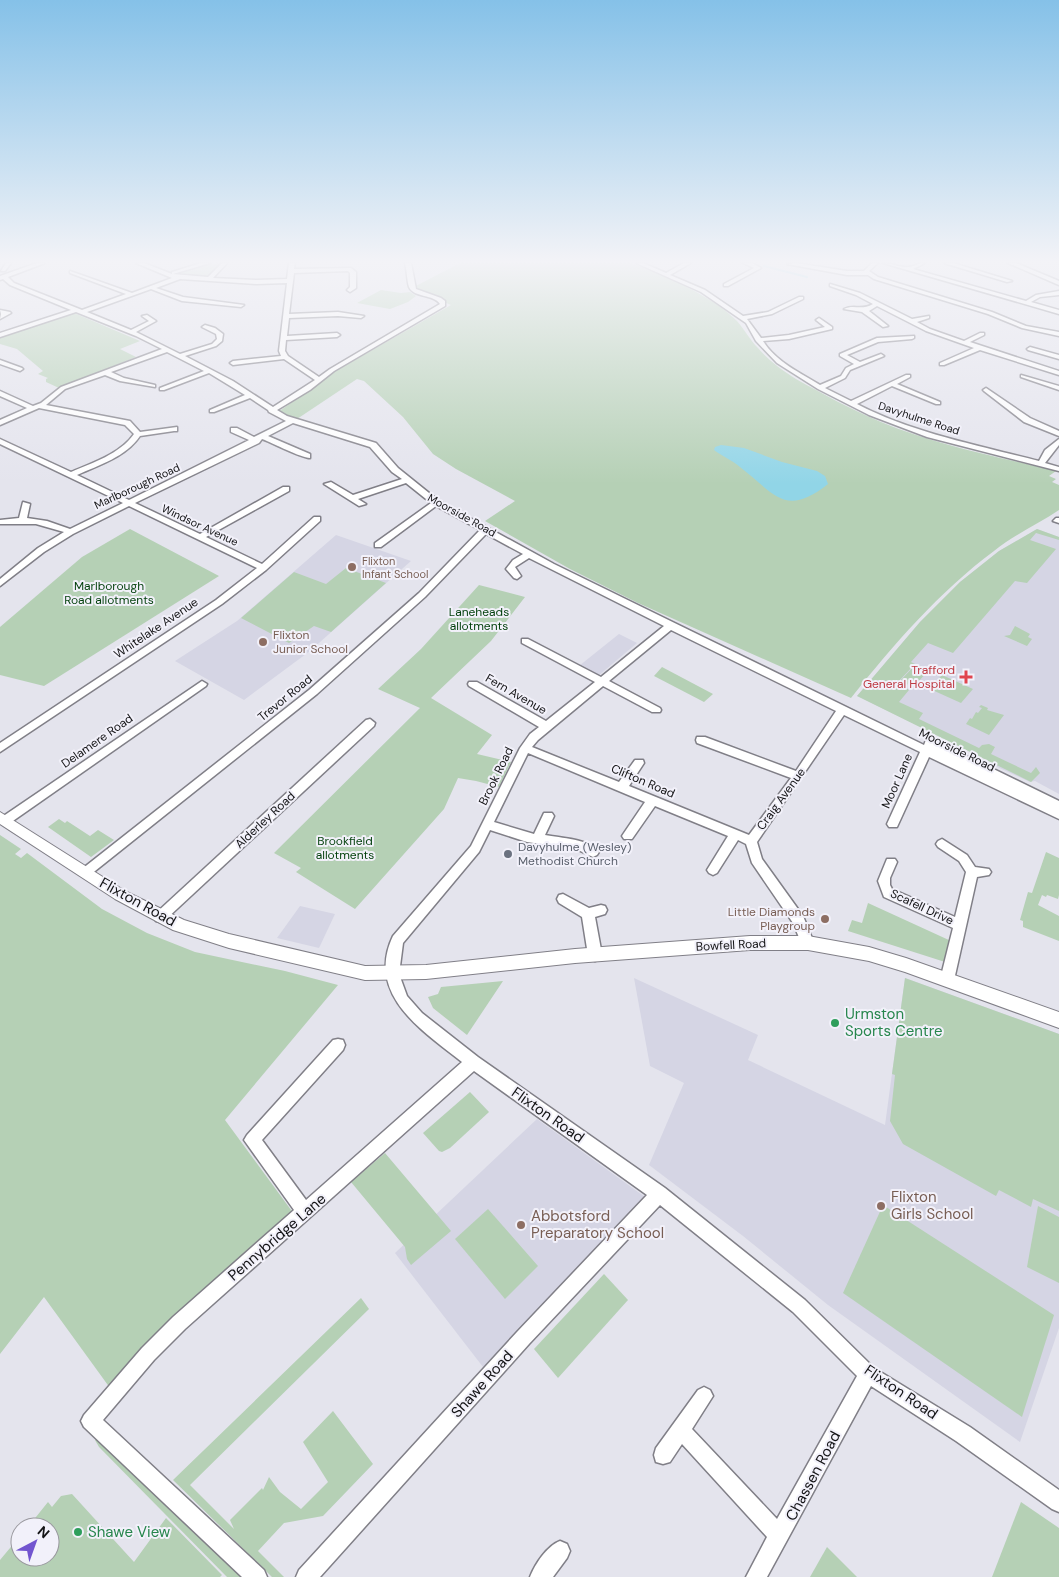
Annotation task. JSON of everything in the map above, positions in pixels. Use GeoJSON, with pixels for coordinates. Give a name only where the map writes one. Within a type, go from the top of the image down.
{"type":"FeatureCollection","features":[{"type":"Feature","properties":{"kind":"main road","name":"Flixton Road"},"geometry":{"type":"LineString","coordinates":[[3,818],[120,895],[178,925],[229,941],[365,973],[392,974]]}},
{"type":"Feature","properties":{"kind":"main road","name":"Bowfell Road"},"geometry":{"type":"LineString","coordinates":[[392,974],[750,943],[808,943],[869,954],[1059,1020]]}},
{"type":"Feature","properties":{"kind":"street","name":"Moorside Road"},"geometry":{"type":"LineString","coordinates":[[140,337],[231,382],[272,411],[291,421],[373,445],[407,480],[436,503],[670,626],[843,709],[1059,806]]}},
{"type":"Feature","properties":{"kind":"street"},"geometry":{"type":"LineString","coordinates":[[179,356],[214,345],[220,340],[221,337]]}},
{"type":"Feature","properties":{"kind":"street"},"geometry":{"type":"LineString","coordinates":[[309,337],[284,338],[282,351],[285,357],[318,379]]}},
{"type":"Feature","properties":{"kind":"street"},"geometry":{"type":"LineString","coordinates":[[272,411],[308,389],[318,379],[332,370],[389,337]]}},
{"type":"Feature","properties":{"kind":"street","name":"Davyhulme Road"},"geometry":{"type":"LineString","coordinates":[[756,337],[774,358],[820,388],[883,420],[1059,469]]}},
{"type":"Feature","properties":{"kind":"street"},"geometry":{"type":"LineString","coordinates":[[758,340],[791,337]]}},
{"type":"Feature","properties":{"kind":"street"},"geometry":{"type":"LineString","coordinates":[[948,337],[1059,373]]}},
{"type":"Feature","properties":{"kind":"street"},"geometry":{"type":"LineString","coordinates":[[964,343],[977,337]]}},
{"type":"Feature","properties":{"kind":"street"},"geometry":{"type":"LineString","coordinates":[[859,364],[842,355],[877,340],[909,338]]}},
{"type":"Feature","properties":{"kind":"street"},"geometry":{"type":"LineString","coordinates":[[941,364],[980,348]]}},
{"type":"Feature","properties":{"kind":"street"},"geometry":{"type":"LineString","coordinates":[[1030,349],[1059,357]]}},
{"type":"Feature","properties":{"kind":"street"},"geometry":{"type":"LineString","coordinates":[[0,423],[47,402],[57,392],[166,350]]}},
{"type":"Feature","properties":{"kind":"street"},"geometry":{"type":"LineString","coordinates":[[820,388],[840,379],[848,369],[881,356]]}},
{"type":"Feature","properties":{"kind":"street"},"geometry":{"type":"LineString","coordinates":[[232,363],[285,357]]}},
{"type":"Feature","properties":{"kind":"street"},"geometry":{"type":"LineString","coordinates":[[0,362],[20,369]]}},
{"type":"Feature","properties":{"kind":"street"},"geometry":{"type":"LineString","coordinates":[[166,389],[209,371]]}},
{"type":"Feature","properties":{"kind":"street"},"geometry":{"type":"LineString","coordinates":[[105,372],[122,380],[153,386]]}},
{"type":"Feature","properties":{"kind":"street"},"geometry":{"type":"LineString","coordinates":[[851,404],[908,376]]}},
{"type":"Feature","properties":{"kind":"street"},"geometry":{"type":"LineString","coordinates":[[1023,376],[1059,388]]}},
{"type":"Feature","properties":{"kind":"street"},"geometry":{"type":"LineString","coordinates":[[892,384],[938,403]]}},
{"type":"Feature","properties":{"kind":"street"},"geometry":{"type":"LineString","coordinates":[[986,390],[1027,420],[1059,434]]}},
{"type":"Feature","properties":{"kind":"street"},"geometry":{"type":"LineString","coordinates":[[0,393],[36,407],[127,423],[138,434]]}},
{"type":"Feature","properties":{"kind":"street"},"geometry":{"type":"LineString","coordinates":[[212,411],[250,395]]}},
{"type":"Feature","properties":{"kind":"street","name":"Marlborough Road"},"geometry":{"type":"LineString","coordinates":[[0,583],[41,550],[70,532],[260,439],[291,421]]}},
{"type":"Feature","properties":{"kind":"street"},"geometry":{"type":"LineString","coordinates":[[70,476],[124,448],[138,434],[174,429]]}},
{"type":"Feature","properties":{"kind":"street"},"geometry":{"type":"LineString","coordinates":[[234,430],[260,439],[283,444],[306,456],[314,450]]}},
{"type":"Feature","properties":{"kind":"street"},"geometry":{"type":"LineString","coordinates":[[1040,464],[1059,441]]}},
{"type":"Feature","properties":{"kind":"street","name":"Windsor Avenue"},"geometry":{"type":"LineString","coordinates":[[0,442],[263,568]]}},
{"type":"Feature","properties":{"kind":"street"},"geometry":{"type":"LineString","coordinates":[[352,498],[407,480]]}},
{"type":"Feature","properties":{"kind":"street"},"geometry":{"type":"LineString","coordinates":[[328,484],[362,504]]}},
{"type":"Feature","properties":{"kind":"street"},"geometry":{"type":"LineString","coordinates":[[200,537],[286,489]]}},
{"type":"Feature","properties":{"kind":"street"},"geometry":{"type":"LineString","coordinates":[[378,545],[436,503]]}},
{"type":"Feature","properties":{"kind":"street"},"geometry":{"type":"LineString","coordinates":[[23,520],[26,504]]}},
{"type":"Feature","properties":{"kind":"street","name":"Whitelake Avenue"},"geometry":{"type":"LineString","coordinates":[[0,748],[219,602],[263,568],[318,519]]}},
{"type":"Feature","properties":{"kind":"street"},"geometry":{"type":"LineString","coordinates":[[0,522],[23,520],[45,523],[70,532]]}},
{"type":"Feature","properties":{"kind":"street","name":"Trevor Road"},"geometry":{"type":"LineString","coordinates":[[86,872],[313,692],[422,595],[486,529]]}},
{"type":"Feature","properties":{"kind":"street"},"geometry":{"type":"LineString","coordinates":[[517,576],[510,569],[516,562],[530,554]]}},
{"type":"Feature","properties":{"kind":"street","name":"Brook Road"},"geometry":{"type":"LineString","coordinates":[[392,974],[395,948],[398,940],[475,849],[525,748],[546,726],[670,626]]}},
{"type":"Feature","properties":{"kind":"street"},"geometry":{"type":"LineString","coordinates":[[525,640],[655,710]]}},
{"type":"Feature","properties":{"kind":"street","name":"Delamere Road"},"geometry":{"type":"LineString","coordinates":[[3,818],[202,684]]}},
{"type":"Feature","properties":{"kind":"street","name":"Fern Avenue"},"geometry":{"type":"LineString","coordinates":[[473,684],[546,726]]}},
{"type":"Feature","properties":{"kind":"street","name":"Craig Avenue"},"geometry":{"type":"LineString","coordinates":[[808,943],[798,920],[756,860],[751,841],[843,709]]}},
{"type":"Feature","properties":{"kind":"street","name":"Alderley Road"},"geometry":{"type":"LineString","coordinates":[[160,917],[370,723]]}},
{"type":"Feature","properties":{"kind":"street"},"geometry":{"type":"LineString","coordinates":[[701,740],[798,776]]}},
{"type":"Feature","properties":{"kind":"street","name":"Moorside Road"},"geometry":{"type":"LineString","coordinates":[[928,747],[1059,815]]}},
{"type":"Feature","properties":{"kind":"street","name":"Moor Lane"},"geometry":{"type":"LineString","coordinates":[[894,824],[928,747]]}},
{"type":"Feature","properties":{"kind":"street","name":"Clifton Road"},"geometry":{"type":"LineString","coordinates":[[525,748],[751,841]]}},
{"type":"Feature","properties":{"kind":"street"},"geometry":{"type":"LineString","coordinates":[[622,787],[639,763]]}},
{"type":"Feature","properties":{"kind":"street"},"geometry":{"type":"LineString","coordinates":[[628,836],[653,800]]}},
{"type":"Feature","properties":{"kind":"street"},"geometry":{"type":"LineString","coordinates":[[539,839],[540,832],[548,816]]}},
{"type":"Feature","properties":{"kind":"street"},"geometry":{"type":"LineString","coordinates":[[487,824],[513,833],[578,845],[593,852]]}},
{"type":"Feature","properties":{"kind":"street"},"geometry":{"type":"LineString","coordinates":[[713,870],[735,835]]}},
{"type":"Feature","properties":{"kind":"street"},"geometry":{"type":"LineString","coordinates":[[947,851],[963,858],[972,872],[947,980]]}},
{"type":"Feature","properties":{"kind":"street","name":"Scafell Drive"},"geometry":{"type":"LineString","coordinates":[[891,862],[882,882],[888,892],[960,925]]}},
{"type":"Feature","properties":{"kind":"street"},"geometry":{"type":"LineString","coordinates":[[972,872],[985,872]]}},
{"type":"Feature","properties":{"kind":"street"},"geometry":{"type":"LineString","coordinates":[[563,900],[585,910],[588,914],[595,955]]}},
{"type":"Feature","properties":{"kind":"street"},"geometry":{"type":"LineString","coordinates":[[588,914],[602,910]]}},
{"type":"Feature","properties":{"kind":"street","name":"Flixton Road"},"geometry":{"type":"LineString","coordinates":[[392,974],[402,1000],[408,1008],[473,1062],[659,1194],[799,1306],[868,1374],[947,1423],[1059,1502]]}},
{"type":"Feature","properties":{"kind":"street"},"geometry":{"type":"LineString","coordinates":[[305,1212],[252,1140],[338,1044]]}},
{"type":"Feature","properties":{"kind":"street","name":"Pennybridge Lane"},"geometry":{"type":"LineString","coordinates":[[257,1577],[90,1420],[163,1338],[473,1062]]}},
{"type":"Feature","properties":{"kind":"street","name":"Shawe Road"},"geometry":{"type":"LineString","coordinates":[[306,1577],[524,1338],[659,1194]]}},
{"type":"Feature","properties":{"kind":"street","name":"Chassen Road"},"geometry":{"type":"LineString","coordinates":[[756,1577],[868,1374]]}},
{"type":"Feature","properties":{"kind":"street"},"geometry":{"type":"LineString","coordinates":[[663,1455],[704,1396]]}},
{"type":"Feature","properties":{"kind":"street"},"geometry":{"type":"LineString","coordinates":[[680,1430],[780,1536]]}},
{"type":"Feature","properties":{"kind":"street"},"geometry":{"type":"LineString","coordinates":[[540,1577],[560,1551]]}},
{"type":"Feature","properties":{"kind":"shaded area","name":"Trafford General Hospital"},"geometry":{"type":"Polygon","coordinates":[[[1037,529],[1059,537],[1059,794],[1035,781],[1030,782],[991,764],[991,762],[979,755],[857,696],[920,622],[960,582],[999,551],[1037,529]]]}},
{"type":"Feature","properties":{"kind":"shaded area","name":"Flixton Junior School"},"geometry":{"type":"Polygon","coordinates":[[[336,535],[411,561],[310,651],[244,700],[175,661],[237,621],[336,535]]]}},
{"type":"Feature","properties":{"kind":"shaded area"},"geometry":{"type":"Polygon","coordinates":[[[619,634],[637,643],[598,676],[579,666],[619,634]]]}},
{"type":"Feature","properties":{"kind":"shaded area"},"geometry":{"type":"Polygon","coordinates":[[[300,906],[335,914],[319,948],[277,938],[300,906]]]}},
{"type":"Feature","properties":{"kind":"shaded area","name":"Flixton Girls School"},"geometry":{"type":"Polygon","coordinates":[[[634,978],[758,1035],[748,1060],[885,1125],[905,978],[1059,1034],[1059,1328],[1020,1442],[828,1305],[743,1236],[649,1165],[684,1083],[650,1066],[634,978]]]}},
{"type":"Feature","properties":{"kind":"shaded area","name":"Abbotsford Preparatory School"},"geometry":{"type":"Polygon","coordinates":[[[537,1119],[645,1197],[483,1367],[395,1253],[537,1119]]]}},
{"type":"Feature","properties":{"kind":"green space"},"geometry":{"type":"Polygon","coordinates":[[[0,337],[130,337],[140,341],[120,349],[136,357],[59,388],[46,382],[48,378],[38,374],[43,371],[17,349],[0,344],[0,337]]]}},
{"type":"Feature","properties":{"kind":"green space"},"geometry":{"type":"Polygon","coordinates":[[[396,337],[749,337],[766,357],[796,379],[848,407],[881,422],[967,450],[1056,471],[1049,476],[1056,479],[1052,482],[1059,485],[1059,510],[1002,545],[936,601],[884,658],[851,698],[638,603],[570,569],[485,521],[515,501],[456,469],[433,454],[403,417],[364,381],[357,379],[297,419],[278,412],[311,389],[320,380],[396,337]]]}},
{"type":"Feature","properties":{"kind":"green space","name":"Marlborough Road allotments"},"geometry":{"type":"Polygon","coordinates":[[[130,529],[219,576],[44,686],[0,675],[0,627],[82,557],[130,529]]]}},
{"type":"Feature","properties":{"kind":"green space"},"geometry":{"type":"Polygon","coordinates":[[[1037,529],[1059,537],[1059,540],[1036,533],[1030,540],[1056,549],[1027,583],[1015,581],[953,653],[928,643],[911,662],[915,664],[898,682],[909,690],[899,702],[923,713],[919,719],[979,748],[982,745],[989,744],[995,747],[991,754],[1031,773],[1036,767],[1040,773],[1031,782],[857,696],[920,622],[960,582],[999,551],[1037,529]]]}},
{"type":"Feature","properties":{"kind":"green space"},"geometry":{"type":"Polygon","coordinates":[[[346,568],[386,583],[331,632],[314,626],[289,643],[241,618],[294,572],[326,584],[346,568]]]}},
{"type":"Feature","properties":{"kind":"green space","name":"Brookfield allotments"},"geometry":{"type":"Polygon","coordinates":[[[479,585],[525,597],[491,641],[431,698],[492,735],[477,754],[511,762],[499,787],[458,778],[444,809],[355,909],[296,872],[301,868],[274,853],[420,708],[378,689],[421,649],[479,585]]]}},
{"type":"Feature","properties":{"kind":"green space"},"geometry":{"type":"Polygon","coordinates":[[[1015,626],[1030,634],[1028,637],[1032,639],[1027,646],[1004,636],[1010,635],[1015,626]]]}},
{"type":"Feature","properties":{"kind":"green space"},"geometry":{"type":"Polygon","coordinates":[[[916,664],[929,670],[917,683],[911,680],[907,685],[899,682],[916,664]]]}},
{"type":"Feature","properties":{"kind":"green space"},"geometry":{"type":"Polygon","coordinates":[[[662,667],[713,694],[704,702],[654,676],[662,667]]]}},
{"type":"Feature","properties":{"kind":"green space"},"geometry":{"type":"Polygon","coordinates":[[[942,675],[973,689],[961,703],[930,689],[942,675]]]}},
{"type":"Feature","properties":{"kind":"green space"},"geometry":{"type":"Polygon","coordinates":[[[981,705],[988,708],[987,710],[1004,715],[989,735],[966,724],[982,708],[979,707],[981,705]]]}},
{"type":"Feature","properties":{"kind":"green space"},"geometry":{"type":"Polygon","coordinates":[[[59,819],[65,823],[67,821],[90,836],[98,830],[114,840],[91,857],[48,827],[59,819]]]}},
{"type":"Feature","properties":{"kind":"green space"},"geometry":{"type":"Polygon","coordinates":[[[0,835],[21,849],[15,854],[21,858],[27,853],[102,909],[147,933],[195,952],[285,971],[338,985],[225,1120],[294,1214],[110,1388],[44,1297],[0,1354],[0,835]]]}},
{"type":"Feature","properties":{"kind":"green space"},"geometry":{"type":"Polygon","coordinates":[[[1046,852],[1059,858],[1059,895],[1058,899],[1042,895],[1038,905],[1059,916],[1059,941],[1023,927],[1023,921],[1020,920],[1028,892],[1032,893],[1046,852]]]}},
{"type":"Feature","properties":{"kind":"green space"},"geometry":{"type":"Polygon","coordinates":[[[868,903],[951,941],[945,962],[848,931],[852,920],[862,923],[868,903]]]}},
{"type":"Feature","properties":{"kind":"green space"},"geometry":{"type":"Polygon","coordinates":[[[905,978],[1059,1034],[1059,1211],[1033,1199],[1031,1207],[999,1190],[996,1196],[903,1144],[890,1121],[895,1075],[892,1074],[905,978]]]}},
{"type":"Feature","properties":{"kind":"green space"},"geometry":{"type":"Polygon","coordinates":[[[503,981],[467,1035],[433,1008],[428,997],[438,994],[441,987],[503,981]]]}},
{"type":"Feature","properties":{"kind":"green space"},"geometry":{"type":"Polygon","coordinates":[[[470,1092],[489,1112],[450,1148],[442,1152],[439,1151],[423,1133],[470,1092]]]}},
{"type":"Feature","properties":{"kind":"green space"},"geometry":{"type":"Polygon","coordinates":[[[385,1153],[451,1231],[411,1265],[407,1259],[405,1247],[351,1182],[385,1153]]]}},
{"type":"Feature","properties":{"kind":"green space"},"geometry":{"type":"Polygon","coordinates":[[[883,1205],[1054,1315],[1022,1417],[843,1293],[883,1205]]]}},
{"type":"Feature","properties":{"kind":"green space"},"geometry":{"type":"Polygon","coordinates":[[[1038,1206],[1059,1217],[1059,1283],[1027,1267],[1038,1206]]]}},
{"type":"Feature","properties":{"kind":"green space"},"geometry":{"type":"Polygon","coordinates":[[[488,1209],[538,1266],[505,1299],[455,1239],[488,1209]]]}},
{"type":"Feature","properties":{"kind":"green space"},"geometry":{"type":"Polygon","coordinates":[[[604,1274],[628,1300],[558,1378],[534,1349],[604,1274]]]}},
{"type":"Feature","properties":{"kind":"green space"},"geometry":{"type":"Polygon","coordinates":[[[361,1298],[369,1309],[190,1485],[234,1529],[230,1520],[262,1488],[263,1490],[269,1477],[280,1492],[301,1509],[328,1482],[303,1442],[333,1411],[373,1464],[323,1516],[284,1523],[258,1551],[284,1577],[272,1577],[173,1480],[361,1298]]]}},
{"type":"Feature","properties":{"kind":"green space"},"geometry":{"type":"Polygon","coordinates":[[[99,1438],[248,1577],[227,1577],[99,1447],[95,1440],[99,1438]]]}},
{"type":"Feature","properties":{"kind":"green space","name":"Shawe View"},"geometry":{"type":"Polygon","coordinates":[[[72,1494],[134,1562],[166,1518],[222,1575],[220,1577],[0,1577],[0,1560],[10,1548],[10,1567],[60,1567],[60,1517],[36,1517],[48,1502],[52,1507],[61,1496],[72,1494]]]}},
{"type":"Feature","properties":{"kind":"green space"},"geometry":{"type":"Polygon","coordinates":[[[1021,1502],[1059,1528],[1059,1577],[992,1577],[1021,1502]]]}},
{"type":"Feature","properties":{"kind":"green space"},"geometry":{"type":"Polygon","coordinates":[[[827,1547],[857,1577],[810,1577],[827,1547]]]}},
{"type":"Feature","properties":{"kind":"water"},"geometry":{"type":"Polygon","coordinates":[[[721,445],[744,448],[782,462],[817,471],[825,476],[828,484],[801,499],[790,501],[781,498],[714,450],[715,447],[721,445]]]}},
{"type":"Feature","properties":{"kind":"place","name":"Flixton Infant School"},"geometry":{"type":"Point","coordinates":[352,567]}},
{"type":"Feature","properties":{"kind":"place","name":"Flixton Junior School"},"geometry":{"type":"Point","coordinates":[263,642]}},
{"type":"Feature","properties":{"kind":"place","name":"Trafford General Hospital"},"geometry":{"type":"Point","coordinates":[966,677]}},
{"type":"Feature","properties":{"kind":"place","name":"Davyhulme (Wesley) Methodist Church"},"geometry":{"type":"Point","coordinates":[508,854]}},
{"type":"Feature","properties":{"kind":"place","name":"Little Diamonds Playgroup"},"geometry":{"type":"Point","coordinates":[825,919]}},
{"type":"Feature","properties":{"kind":"place","name":"Urmston Sports Centre"},"geometry":{"type":"Point","coordinates":[835,1023]}},
{"type":"Feature","properties":{"kind":"place","name":"Flixton Girls School"},"geometry":{"type":"Point","coordinates":[881,1206]}},
{"type":"Feature","properties":{"kind":"place","name":"Abbotsford Preparatory School"},"geometry":{"type":"Point","coordinates":[521,1225]}},
{"type":"Feature","properties":{"kind":"place","name":"Shawe View"},"geometry":{"type":"Point","coordinates":[78,1532]}},
{"type":"Feature","properties":{"kind":"park label","name":"Laneheads allotments"},"geometry":{"type":"Point","coordinates":[479,619]}}]}
